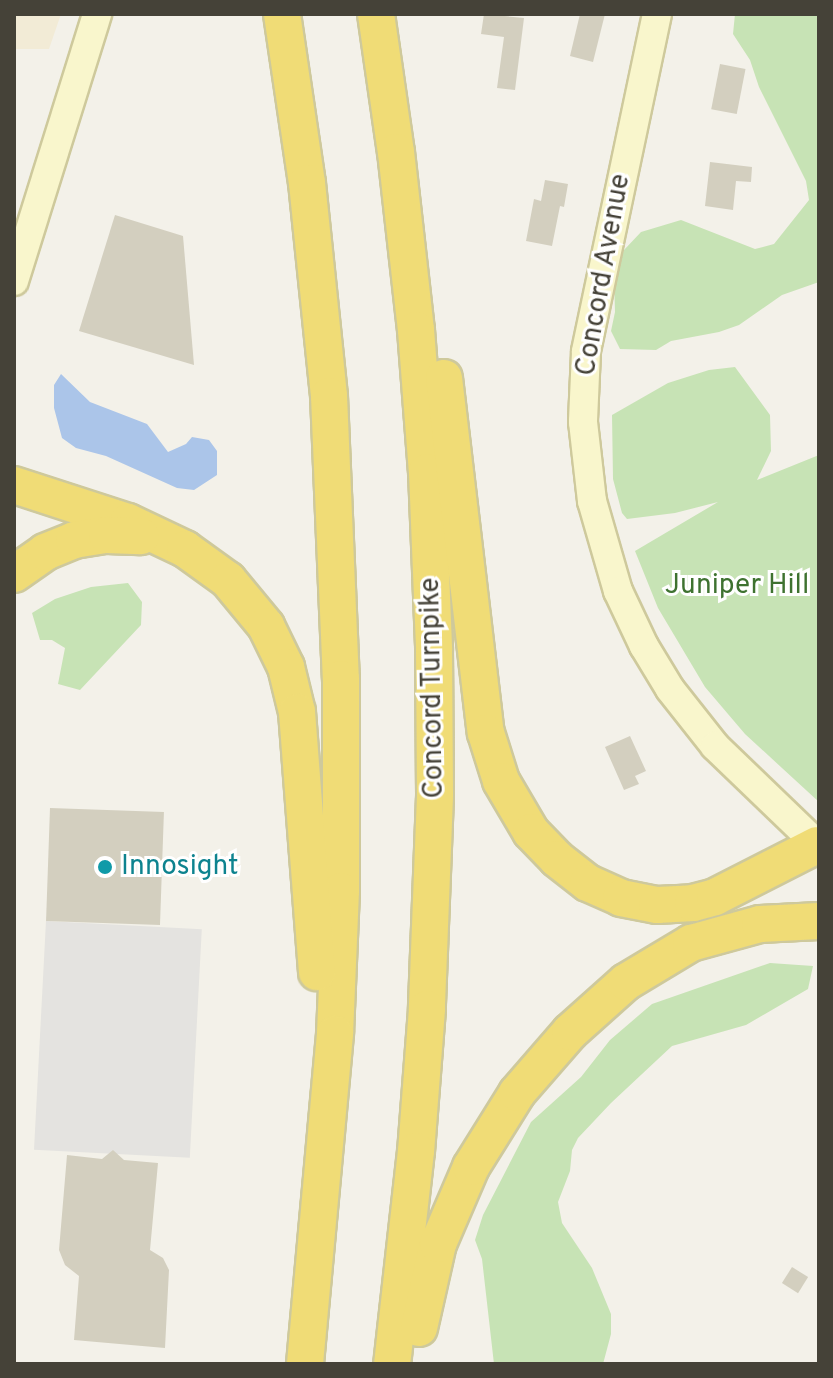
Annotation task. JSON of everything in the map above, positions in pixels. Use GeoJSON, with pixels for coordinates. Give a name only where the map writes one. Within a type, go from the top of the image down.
{"type":"FeatureCollection","features":[{"type":"Feature","properties":{"kind":"highway"},"geometry":{"type":"LineString","coordinates":[[282,14],[316,255],[337,537],[342,821],[332,1077],[305,1364]]}},
{"type":"Feature","properties":{"kind":"highway","name":"Concord Turnpike"},"geometry":{"type":"LineString","coordinates":[[376,14],[408,246],[430,522],[434,810],[422,1080],[392,1364]]}},
{"type":"Feature","properties":{"kind":"highway"},"geometry":{"type":"LineString","coordinates":[[408,246],[440,347],[486,733],[501,781],[523,820],[548,850],[588,883],[621,898],[657,905],[693,903],[715,897],[818,846]]}},
{"type":"Feature","properties":{"kind":"highway"},"geometry":{"type":"LineString","coordinates":[[14,485],[128,522],[196,555],[237,590],[266,626],[286,667],[299,725],[316,970],[332,1077]]}},
{"type":"Feature","properties":{"kind":"highway"},"geometry":{"type":"LineString","coordinates":[[14,574],[45,552],[74,540],[107,535],[155,536]]}},
{"type":"Feature","properties":{"kind":"highway"},"geometry":{"type":"LineString","coordinates":[[407,1364],[418,1333],[431,1264],[454,1203],[495,1125],[556,1046],[626,982],[679,949],[746,926],[819,921]]}},
{"type":"Feature","properties":{"kind":"main road"},"geometry":{"type":"LineString","coordinates":[[14,281],[97,14]]}},
{"type":"Feature","properties":{"kind":"main road","name":"Concord Avenue"},"geometry":{"type":"LineString","coordinates":[[657,14],[586,352],[583,422],[592,501],[618,591],[644,646],[670,689],[722,754],[818,846]]}},
{"type":"Feature","properties":{"kind":"shaded area"},"geometry":{"type":"Polygon","coordinates":[[[14,14],[61,14],[49,49],[14,49],[14,14]]]}},
{"type":"Feature","properties":{"kind":"shaded area"},"geometry":{"type":"Polygon","coordinates":[[[46,921],[202,929],[190,1158],[34,1150],[46,921]]]}},
{"type":"Feature","properties":{"kind":"green space"},"geometry":{"type":"Polygon","coordinates":[[[735,14],[819,14],[819,282],[782,295],[739,325],[719,332],[671,341],[656,350],[620,349],[611,331],[615,312],[614,276],[624,250],[641,232],[681,220],[755,249],[774,244],[809,200],[806,181],[759,87],[750,60],[733,34],[735,14]]]}},
{"type":"Feature","properties":{"kind":"green space","name":"Juniper Hill"},"geometry":{"type":"Polygon","coordinates":[[[735,367],[770,415],[771,451],[757,480],[819,455],[819,802],[745,734],[705,687],[658,608],[635,551],[718,502],[675,513],[627,519],[622,513],[613,479],[612,415],[668,383],[709,370],[735,367]]]}},
{"type":"Feature","properties":{"kind":"green space"},"geometry":{"type":"Polygon","coordinates":[[[128,583],[142,602],[141,625],[80,690],[58,684],[65,648],[52,640],[40,640],[32,613],[55,599],[91,587],[128,583]]]}},
{"type":"Feature","properties":{"kind":"green space"},"geometry":{"type":"Polygon","coordinates":[[[770,963],[813,966],[808,989],[746,1025],[672,1046],[611,1103],[578,1138],[572,1150],[570,1171],[558,1202],[562,1223],[592,1268],[611,1314],[611,1334],[603,1364],[494,1364],[482,1259],[475,1240],[483,1215],[531,1122],[581,1077],[610,1040],[652,1004],[770,963]]]}},
{"type":"Feature","properties":{"kind":"water"},"geometry":{"type":"Polygon","coordinates":[[[61,374],[90,402],[147,424],[168,452],[186,444],[192,437],[209,440],[217,451],[217,475],[194,490],[177,488],[106,456],[76,448],[62,438],[54,408],[54,385],[61,374]]]}},
{"type":"Feature","properties":{"kind":"building"},"geometry":{"type":"Polygon","coordinates":[[[484,14],[524,18],[515,90],[497,88],[504,37],[481,34],[484,14]]]}},
{"type":"Feature","properties":{"kind":"building"},"geometry":{"type":"Polygon","coordinates":[[[580,14],[605,14],[593,62],[570,56],[580,14]]]}},
{"type":"Feature","properties":{"kind":"building"},"geometry":{"type":"Polygon","coordinates":[[[720,64],[746,69],[737,114],[711,109],[720,64]]]}},
{"type":"Feature","properties":{"kind":"building"},"geometry":{"type":"Polygon","coordinates":[[[710,162],[752,167],[751,182],[736,181],[733,210],[705,206],[710,162]]]}},
{"type":"Feature","properties":{"kind":"building"},"geometry":{"type":"Polygon","coordinates":[[[545,180],[568,184],[552,246],[526,241],[534,199],[541,201],[545,180]]]}},
{"type":"Feature","properties":{"kind":"building"},"geometry":{"type":"Polygon","coordinates":[[[115,215],[183,236],[194,365],[79,331],[115,215]]]}},
{"type":"Feature","properties":{"kind":"building"},"geometry":{"type":"Polygon","coordinates":[[[630,736],[646,771],[635,776],[639,784],[624,790],[605,747],[630,736]]]}},
{"type":"Feature","properties":{"kind":"building","name":"Innosight"},"geometry":{"type":"Polygon","coordinates":[[[50,808],[164,812],[160,925],[46,921],[50,808]]]}},
{"type":"Feature","properties":{"kind":"building"},"geometry":{"type":"Polygon","coordinates":[[[113,1150],[124,1160],[158,1163],[150,1250],[163,1258],[169,1270],[165,1348],[74,1340],[79,1276],[65,1265],[59,1250],[67,1155],[102,1159],[113,1150]]]}},
{"type":"Feature","properties":{"kind":"building"},"geometry":{"type":"Polygon","coordinates":[[[792,1267],[808,1277],[798,1293],[782,1283],[792,1267]]]}},
{"type":"Feature","properties":{"kind":"place","name":"Innosight"},"geometry":{"type":"Point","coordinates":[105,867]}}]}
